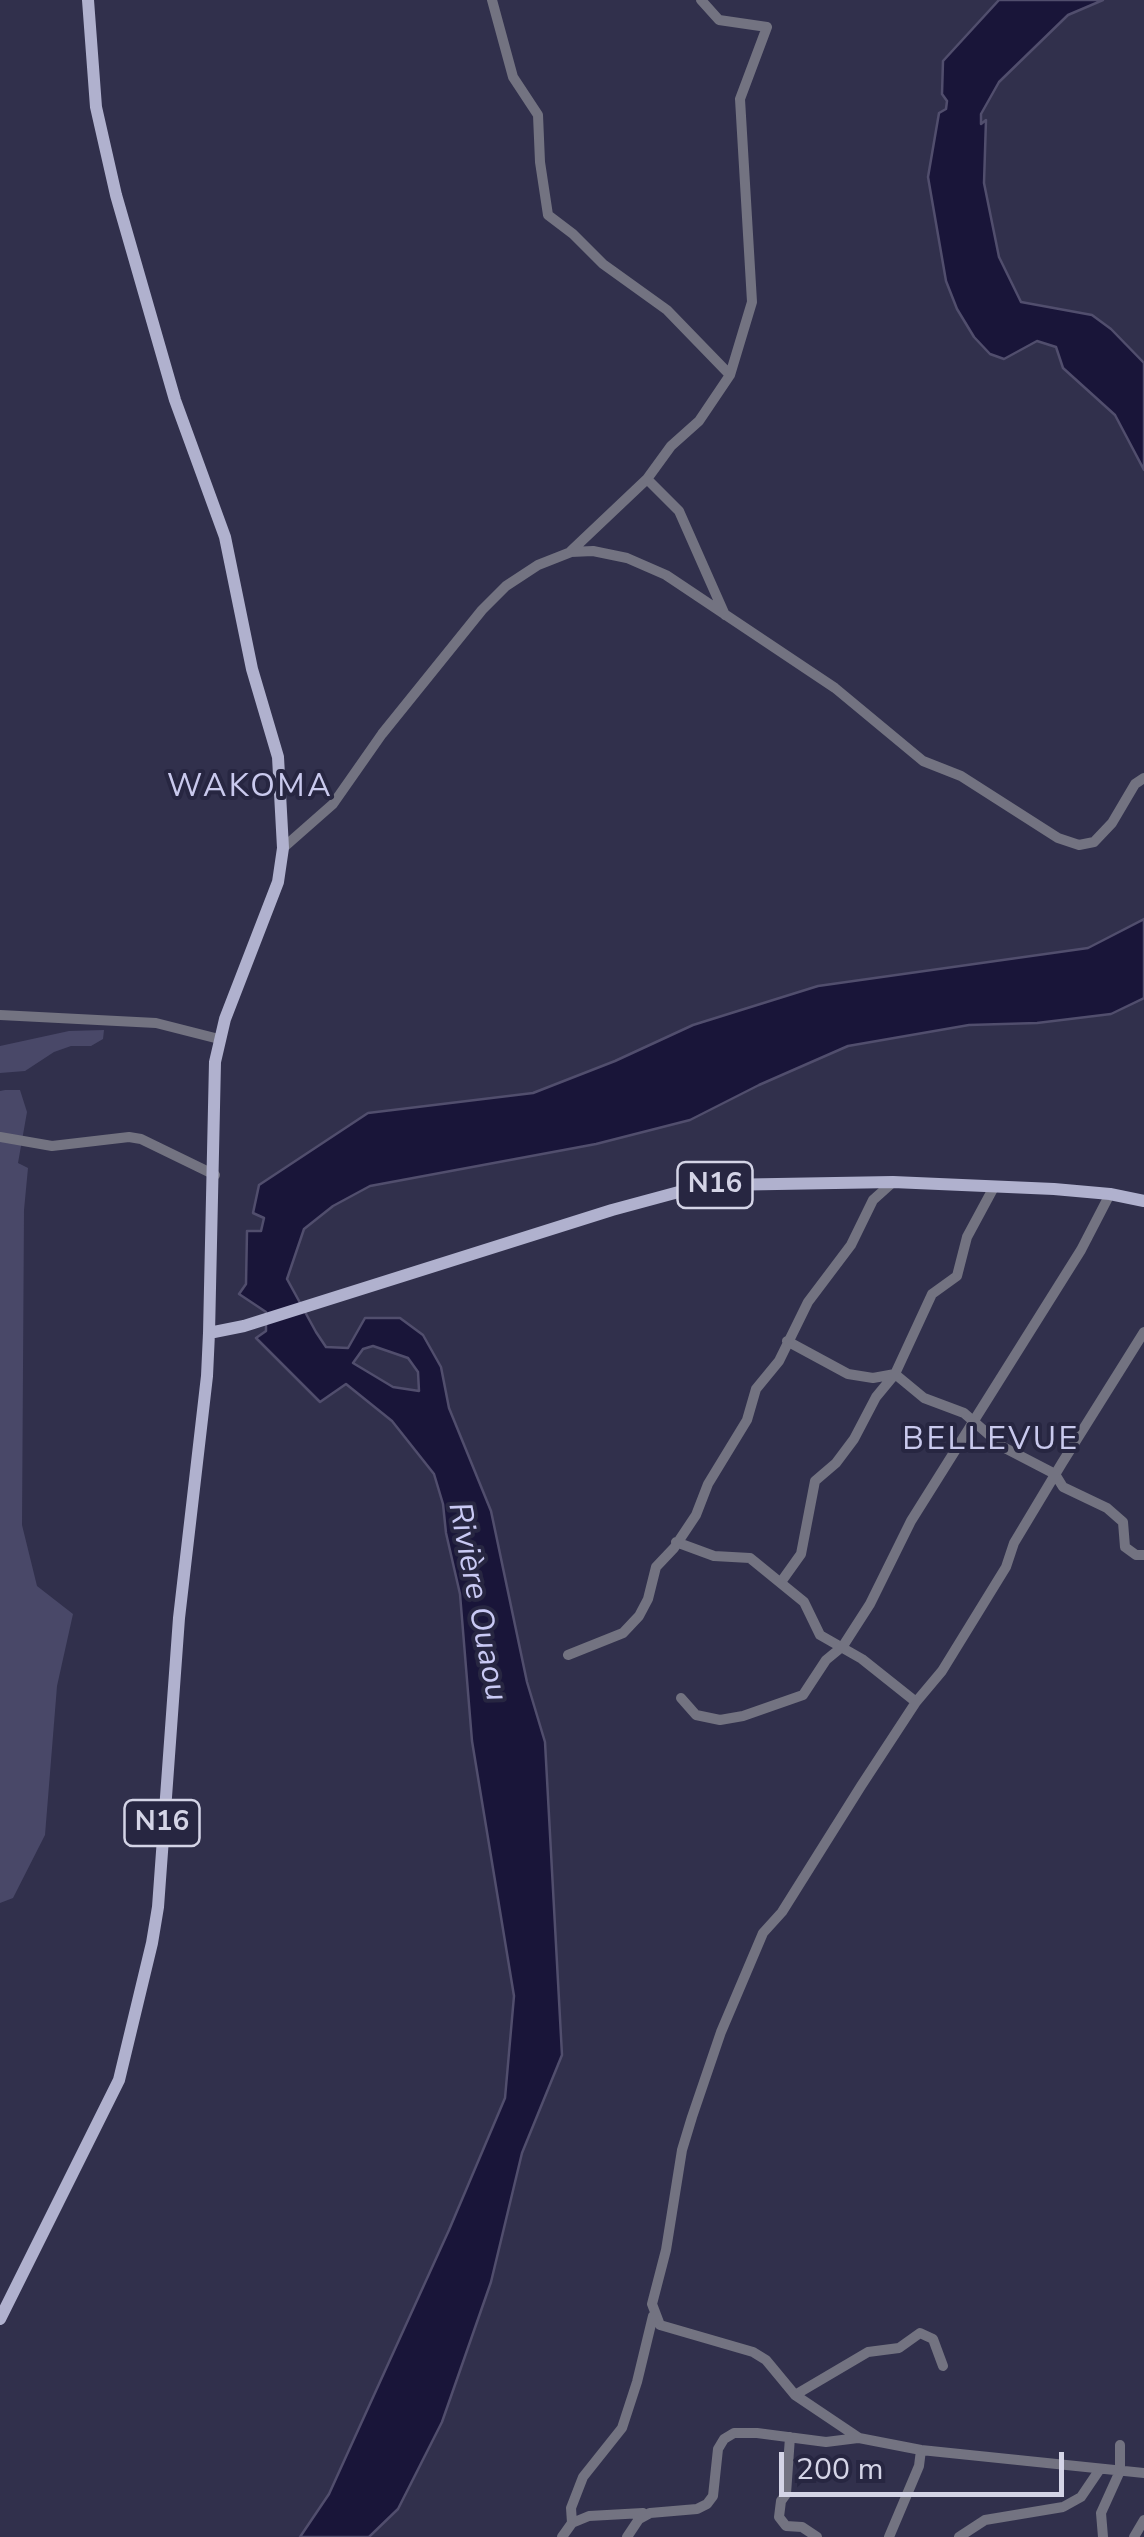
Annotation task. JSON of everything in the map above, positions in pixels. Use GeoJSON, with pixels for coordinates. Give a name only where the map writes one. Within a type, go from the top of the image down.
{"type":"FeatureCollection","features":[{"type":"Feature","properties":{"kind":"main road","name":"N16"},"geometry":{"type":"LineString","coordinates":[[0,2319],[100,2125],[119,2080],[152,1944],[176,1655],[207,1376],[215,1062],[219,1039],[271,906],[282,848],[278,757],[252,670],[226,538],[175,400],[115,190],[96,107],[88,0]]}},
{"type":"Feature","properties":{"kind":"main road","name":"N16"},"geometry":{"type":"LineString","coordinates":[[209,1333],[244,1326],[686,1190],[719,1184],[893,1182],[1110,1194],[1144,1201]]}},
{"type":"Feature","properties":{"kind":"street"},"geometry":{"type":"LineString","coordinates":[[492,0],[513,77],[538,115],[548,215],[603,264],[667,310],[730,375]]}},
{"type":"Feature","properties":{"kind":"street"},"geometry":{"type":"LineString","coordinates":[[571,552],[647,478],[671,446],[699,420],[730,375],[752,302],[740,100],[767,27],[719,20],[701,0]]}},
{"type":"Feature","properties":{"kind":"street"},"geometry":{"type":"LineString","coordinates":[[647,478],[679,511],[726,616]]}},
{"type":"Feature","properties":{"kind":"street"},"geometry":{"type":"LineString","coordinates":[[282,848],[334,804],[436,664],[494,598],[538,565],[571,552],[592,550],[627,558],[666,575],[835,688],[923,761],[960,776],[1058,838],[1079,845],[1094,842],[1112,822],[1135,784],[1144,778]]}},
{"type":"Feature","properties":{"kind":"street"},"geometry":{"type":"LineString","coordinates":[[0,1015],[156,1023],[219,1039]]}},
{"type":"Feature","properties":{"kind":"street"},"geometry":{"type":"LineString","coordinates":[[0,1137],[52,1146],[129,1136],[214,1176]]}},
{"type":"Feature","properties":{"kind":"street"},"geometry":{"type":"LineString","coordinates":[[568,1655],[623,1634],[639,1616],[656,1567],[696,1515],[708,1484],[747,1420],[756,1389],[779,1361],[808,1302],[851,1245],[873,1200],[893,1182]]}},
{"type":"Feature","properties":{"kind":"street"},"geometry":{"type":"LineString","coordinates":[[780,1582],[801,1554],[815,1481],[854,1440],[876,1397],[895,1374],[932,1294],[957,1276],[967,1237],[994,1187]]}},
{"type":"Feature","properties":{"kind":"street"},"geometry":{"type":"LineString","coordinates":[[681,1698],[696,1714],[720,1720],[803,1695],[826,1660],[843,1646],[870,1604],[911,1521],[1081,1250],[1110,1194]]}},
{"type":"Feature","properties":{"kind":"street"},"geometry":{"type":"LineString","coordinates":[[572,2524],[570,2508],[583,2478],[622,2428],[637,2382],[666,2250],[682,2150],[721,2032],[763,1933],[782,1912],[916,1702],[942,1671],[1006,1567],[1014,1543],[1055,1474],[1144,1332]]}},
{"type":"Feature","properties":{"kind":"street"},"geometry":{"type":"LineString","coordinates":[[787,1341],[848,1374],[873,1378],[895,1374],[924,1398],[964,1413],[1003,1447],[1055,1474],[1063,1488],[1108,1508],[1123,1522],[1125,1547],[1136,1555],[1144,1555]]}},
{"type":"Feature","properties":{"kind":"street"},"geometry":{"type":"LineString","coordinates":[[676,1542],[714,1556],[750,1558],[804,1602],[820,1635],[843,1646],[916,1702]]}},
{"type":"Feature","properties":{"kind":"street"},"geometry":{"type":"LineString","coordinates":[[653,2314],[660,2326],[753,2352],[766,2360],[795,2395],[859,2438]]}},
{"type":"Feature","properties":{"kind":"street"},"geometry":{"type":"LineString","coordinates":[[795,2395],[868,2352],[900,2348],[920,2333],[933,2339],[942,2366]]}},
{"type":"Feature","properties":{"kind":"street"},"geometry":{"type":"LineString","coordinates":[[562,2537],[572,2524],[590,2516],[642,2515],[697,2509],[707,2504],[713,2496],[718,2449],[724,2439],[734,2434],[826,2442],[859,2438],[921,2450],[1144,2473]]}},
{"type":"Feature","properties":{"kind":"street"},"geometry":{"type":"LineString","coordinates":[[790,2437],[786,2494],[779,2517],[786,2526],[802,2527],[818,2537]]}},
{"type":"Feature","properties":{"kind":"street"},"geometry":{"type":"LineString","coordinates":[[1103,2537],[1101,2513],[1120,2471],[1120,2445]]}},
{"type":"Feature","properties":{"kind":"street"},"geometry":{"type":"LineString","coordinates":[[889,2537],[919,2466],[921,2450]]}},
{"type":"Feature","properties":{"kind":"street"},"geometry":{"type":"LineString","coordinates":[[959,2537],[986,2520],[1063,2507],[1081,2497],[1100,2469]]}},
{"type":"Feature","properties":{"kind":"street"},"geometry":{"type":"LineString","coordinates":[[627,2537],[642,2515]]}},
{"type":"Feature","properties":{"kind":"street"},"geometry":{"type":"LineString","coordinates":[[1134,2537],[1144,2520]]}},
{"type":"Feature","properties":{"kind":"shaded area"},"geometry":{"type":"Polygon","coordinates":[[[104,1030],[103,1039],[91,1046],[71,1046],[25,1071],[0,1073],[0,1046],[69,1031],[104,1030]]]}},
{"type":"Feature","properties":{"kind":"shaded area"},"geometry":{"type":"Polygon","coordinates":[[[20,1090],[27,1112],[18,1163],[28,1168],[24,1210],[22,1525],[37,1586],[73,1614],[57,1686],[45,1835],[13,1898],[0,1903],[0,1091],[20,1090]]]}},
{"type":"Feature","properties":{"kind":"water"},"geometry":{"type":"Polygon","coordinates":[[[999,0],[1103,0],[1068,15],[999,82],[981,114],[981,124],[986,120],[984,183],[999,257],[1021,302],[1092,315],[1144,363],[1144,470],[1115,415],[1063,368],[1056,347],[1037,341],[1004,359],[990,354],[957,309],[946,281],[928,177],[939,113],[946,109],[947,101],[942,94],[943,61],[999,0]]]}},
{"type":"Feature","properties":{"kind":"water","name":"Rivière Ouaou"},"geometry":{"type":"Polygon","coordinates":[[[1144,919],[1144,998],[1111,1014],[1037,1023],[969,1025],[848,1046],[690,1120],[596,1144],[370,1186],[333,1206],[304,1229],[287,1279],[316,1332],[326,1347],[348,1348],[365,1318],[400,1318],[423,1335],[441,1367],[449,1408],[491,1511],[527,1682],[545,1742],[562,2055],[522,2153],[491,2282],[442,2422],[398,2509],[369,2537],[300,2537],[329,2494],[505,2098],[514,1996],[472,1741],[460,1594],[434,1474],[392,1421],[346,1384],[320,1402],[256,1338],[266,1331],[266,1312],[239,1294],[246,1284],[247,1231],[261,1231],[264,1218],[253,1213],[259,1185],[368,1113],[533,1093],[693,1025],[818,986],[1088,948],[1144,919]],[[373,1346],[363,1349],[353,1363],[393,1387],[419,1391],[418,1372],[408,1358],[373,1346]]]}},
{"type":"Feature","properties":{"kind":"district","name":"WAKOMA"},"geometry":{"type":"Point","coordinates":[250,788]}},
{"type":"Feature","properties":{"kind":"district","name":"BELLEVUE"},"geometry":{"type":"Point","coordinates":[991,1441]}}]}
